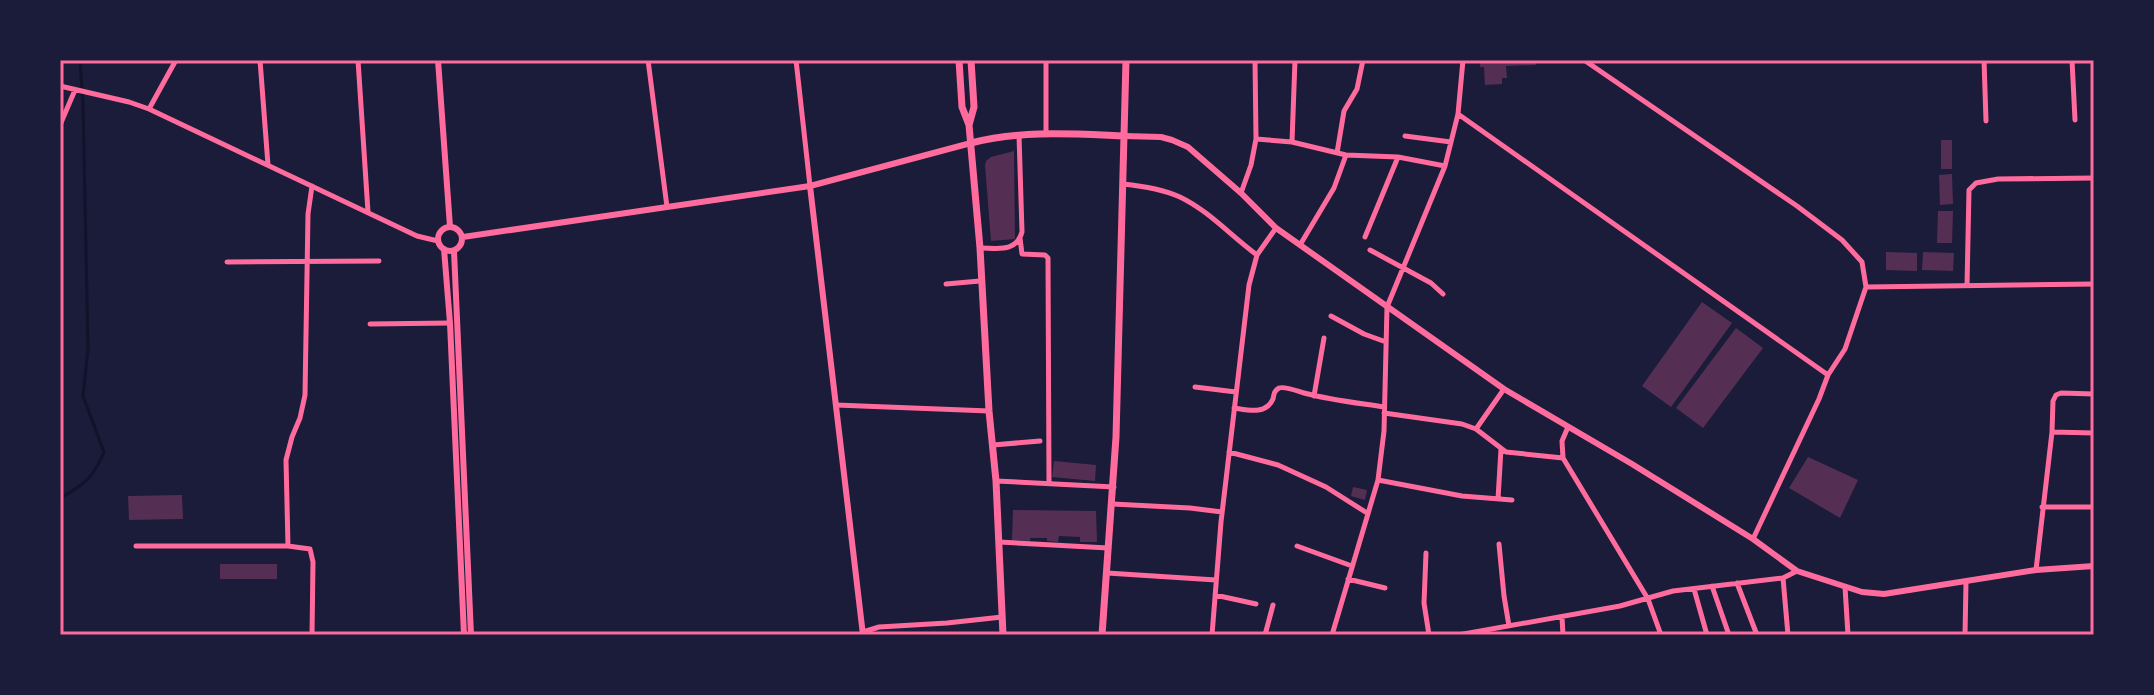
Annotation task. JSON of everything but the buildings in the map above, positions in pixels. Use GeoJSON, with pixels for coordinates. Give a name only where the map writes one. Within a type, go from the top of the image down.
{"type":"FeatureCollection","features":[{"type":"Feature","properties":{"kind":"main road"},"geometry":{"type":"LineString","coordinates":[[959,60],[962,107],[969,125],[980,248],[1003,635]]}},
{"type":"Feature","properties":{"kind":"main road"},"geometry":{"type":"LineString","coordinates":[[969,125],[974,107],[971,60]]}},
{"type":"Feature","properties":{"kind":"main road"},"geometry":{"type":"LineString","coordinates":[[1102,635],[1114,487],[1126,60]]}},
{"type":"Feature","properties":{"kind":"main road"},"geometry":{"type":"LineString","coordinates":[[971,143],[998,136],[1046,133],[1124,136]]}},
{"type":"Feature","properties":{"kind":"street"},"geometry":{"type":"LineString","coordinates":[[149,109],[176,60]]}},
{"type":"Feature","properties":{"kind":"street"},"geometry":{"type":"LineString","coordinates":[[260,60],[268,165]]}},
{"type":"Feature","properties":{"kind":"street"},"geometry":{"type":"LineString","coordinates":[[358,60],[368,213]]}},
{"type":"Feature","properties":{"kind":"street"},"geometry":{"type":"LineString","coordinates":[[438,60],[450,227]]}},
{"type":"Feature","properties":{"kind":"street"},"geometry":{"type":"LineString","coordinates":[[648,60],[667,207]]}},
{"type":"Feature","properties":{"kind":"street"},"geometry":{"type":"LineString","coordinates":[[796,60],[863,633],[879,627],[1002,617]]}},
{"type":"Feature","properties":{"kind":"street"},"geometry":{"type":"LineString","coordinates":[[1046,60],[1046,133]]}},
{"type":"Feature","properties":{"kind":"street"},"geometry":{"type":"LineString","coordinates":[[1241,193],[1256,139],[1255,60]]}},
{"type":"Feature","properties":{"kind":"street"},"geometry":{"type":"LineString","coordinates":[[1292,142],[1295,60]]}},
{"type":"Feature","properties":{"kind":"street"},"geometry":{"type":"LineString","coordinates":[[1337,153],[1344,111],[1357,89],[1363,60]]}},
{"type":"Feature","properties":{"kind":"street"},"geometry":{"type":"LineString","coordinates":[[1332,635],[1378,480],[1387,307],[1445,166],[1458,114],[1463,60]]}},
{"type":"Feature","properties":{"kind":"street"},"geometry":{"type":"LineString","coordinates":[[1584,60],[1797,206],[1842,240],[1862,262],[1866,287],[1845,349],[1828,375],[1753,539]]}},
{"type":"Feature","properties":{"kind":"street"},"geometry":{"type":"LineString","coordinates":[[1984,60],[1986,121]]}},
{"type":"Feature","properties":{"kind":"street"},"geometry":{"type":"LineString","coordinates":[[2072,60],[2075,120]]}},
{"type":"Feature","properties":{"kind":"street"},"geometry":{"type":"LineString","coordinates":[[60,86],[149,109],[417,236],[438,241],[444,249],[464,635]]}},
{"type":"Feature","properties":{"kind":"street"},"geometry":{"type":"LineString","coordinates":[[60,125],[77,90]]}},
{"type":"Feature","properties":{"kind":"street"},"geometry":{"type":"LineString","coordinates":[[1458,114],[1828,375]]}},
{"type":"Feature","properties":{"kind":"street"},"geometry":{"type":"LineString","coordinates":[[1019,135],[1022,254],[1045,255],[1049,260],[1049,483]]}},
{"type":"Feature","properties":{"kind":"street"},"geometry":{"type":"LineString","coordinates":[[1124,136],[1161,137],[1188,147],[1276,228],[1504,389],[1753,539],[1797,571],[1862,592],[1884,594],[2036,570],[2094,566]]}},
{"type":"Feature","properties":{"kind":"street"},"geometry":{"type":"LineString","coordinates":[[1405,136],[1451,142]]}},
{"type":"Feature","properties":{"kind":"street"},"geometry":{"type":"LineString","coordinates":[[1256,139],[1292,142],[1346,155],[1398,157],[1445,166]]}},
{"type":"Feature","properties":{"kind":"street"},"geometry":{"type":"LineString","coordinates":[[463,237],[810,186],[971,143]]}},
{"type":"Feature","properties":{"kind":"street"},"geometry":{"type":"LineString","coordinates":[[1300,245],[1334,188],[1346,155]]}},
{"type":"Feature","properties":{"kind":"street"},"geometry":{"type":"LineString","coordinates":[[1365,237],[1398,157]]}},
{"type":"Feature","properties":{"kind":"street"},"geometry":{"type":"LineString","coordinates":[[1967,286],[1969,190],[1976,183],[1987,180],[2094,178]]}},
{"type":"Feature","properties":{"kind":"street"},"geometry":{"type":"LineString","coordinates":[[1123,184],[1153,188],[1179,197],[1209,215],[1257,255]]}},
{"type":"Feature","properties":{"kind":"street"},"geometry":{"type":"LineString","coordinates":[[288,546],[286,460],[305,395],[308,214],[312,186]]}},
{"type":"Feature","properties":{"kind":"street"},"geometry":{"type":"LineString","coordinates":[[438,241],[441,231],[450,227],[460,231],[462,244],[454,251]]}},
{"type":"Feature","properties":{"kind":"street"},"geometry":{"type":"LineString","coordinates":[[1212,635],[1222,512],[1249,285],[1257,255],[1276,228]]}},
{"type":"Feature","properties":{"kind":"street"},"geometry":{"type":"LineString","coordinates":[[980,248],[1011,247],[1020,238]]}},
{"type":"Feature","properties":{"kind":"street"},"geometry":{"type":"LineString","coordinates":[[444,249],[454,251]]}},
{"type":"Feature","properties":{"kind":"street"},"geometry":{"type":"LineString","coordinates":[[1370,250],[1431,283],[1443,294]]}},
{"type":"Feature","properties":{"kind":"street"},"geometry":{"type":"LineString","coordinates":[[454,251],[471,635]]}},
{"type":"Feature","properties":{"kind":"street"},"geometry":{"type":"LineString","coordinates":[[227,262],[379,261]]}},
{"type":"Feature","properties":{"kind":"street"},"geometry":{"type":"LineString","coordinates":[[946,284],[980,281]]}},
{"type":"Feature","properties":{"kind":"street"},"geometry":{"type":"LineString","coordinates":[[1866,287],[2094,284]]}},
{"type":"Feature","properties":{"kind":"street"},"geometry":{"type":"LineString","coordinates":[[1331,316],[1386,342]]}},
{"type":"Feature","properties":{"kind":"street"},"geometry":{"type":"LineString","coordinates":[[370,324],[450,323]]}},
{"type":"Feature","properties":{"kind":"street"},"geometry":{"type":"LineString","coordinates":[[1314,396],[1324,338]]}},
{"type":"Feature","properties":{"kind":"street"},"geometry":{"type":"LineString","coordinates":[[1195,387],[1236,392]]}},
{"type":"Feature","properties":{"kind":"street"},"geometry":{"type":"LineString","coordinates":[[1234,408],[1265,409],[1278,389],[1284,388],[1462,424],[1476,429],[1506,452],[1563,458]]}},
{"type":"Feature","properties":{"kind":"street"},"geometry":{"type":"LineString","coordinates":[[1476,429],[1504,389]]}},
{"type":"Feature","properties":{"kind":"street"},"geometry":{"type":"LineString","coordinates":[[2036,570],[2053,401],[2061,393],[2094,394]]}},
{"type":"Feature","properties":{"kind":"street"},"geometry":{"type":"LineString","coordinates":[[836,405],[989,411]]}},
{"type":"Feature","properties":{"kind":"street"},"geometry":{"type":"LineString","coordinates":[[1568,427],[1562,441],[1563,458],[1648,599],[1661,635]]}},
{"type":"Feature","properties":{"kind":"street"},"geometry":{"type":"LineString","coordinates":[[2052,432],[2094,433]]}},
{"type":"Feature","properties":{"kind":"street"},"geometry":{"type":"LineString","coordinates":[[993,445],[1040,441]]}},
{"type":"Feature","properties":{"kind":"street"},"geometry":{"type":"LineString","coordinates":[[1498,499],[1501,449]]}},
{"type":"Feature","properties":{"kind":"street"},"geometry":{"type":"LineString","coordinates":[[1229,452],[1278,465],[1326,487],[1367,513]]}},
{"type":"Feature","properties":{"kind":"street"},"geometry":{"type":"LineString","coordinates":[[1378,480],[1450,494],[1512,500]]}},
{"type":"Feature","properties":{"kind":"street"},"geometry":{"type":"LineString","coordinates":[[996,481],[1114,487]]}},
{"type":"Feature","properties":{"kind":"street"},"geometry":{"type":"LineString","coordinates":[[1113,504],[1222,512]]}},
{"type":"Feature","properties":{"kind":"street"},"geometry":{"type":"LineString","coordinates":[[2042,507],[2094,507]]}},
{"type":"Feature","properties":{"kind":"street"},"geometry":{"type":"LineString","coordinates":[[999,542],[1109,548]]}},
{"type":"Feature","properties":{"kind":"street"},"geometry":{"type":"LineString","coordinates":[[1499,544],[1509,626]]}},
{"type":"Feature","properties":{"kind":"street"},"geometry":{"type":"LineString","coordinates":[[136,546],[288,546],[310,549],[312,635]]}},
{"type":"Feature","properties":{"kind":"street"},"geometry":{"type":"LineString","coordinates":[[1297,546],[1352,566]]}},
{"type":"Feature","properties":{"kind":"street"},"geometry":{"type":"LineString","coordinates":[[1426,553],[1424,603],[1429,635]]}},
{"type":"Feature","properties":{"kind":"street"},"geometry":{"type":"LineString","coordinates":[[1458,635],[1562,617],[1673,591],[1783,578],[1797,571]]}},
{"type":"Feature","properties":{"kind":"street"},"geometry":{"type":"LineString","coordinates":[[1107,573],[1216,580]]}},
{"type":"Feature","properties":{"kind":"street"},"geometry":{"type":"LineString","coordinates":[[1783,578],[1788,635]]}},
{"type":"Feature","properties":{"kind":"street"},"geometry":{"type":"LineString","coordinates":[[1348,579],[1385,588]]}},
{"type":"Feature","properties":{"kind":"street"},"geometry":{"type":"LineString","coordinates":[[1965,635],[1966,582]]}},
{"type":"Feature","properties":{"kind":"street"},"geometry":{"type":"LineString","coordinates":[[1737,583],[1757,635]]}},
{"type":"Feature","properties":{"kind":"street"},"geometry":{"type":"LineString","coordinates":[[1712,586],[1729,635]]}},
{"type":"Feature","properties":{"kind":"street"},"geometry":{"type":"LineString","coordinates":[[1845,587],[1848,635]]}},
{"type":"Feature","properties":{"kind":"street"},"geometry":{"type":"LineString","coordinates":[[1694,589],[1707,635]]}},
{"type":"Feature","properties":{"kind":"street"},"geometry":{"type":"LineString","coordinates":[[1215,595],[1256,604]]}},
{"type":"Feature","properties":{"kind":"street"},"geometry":{"type":"LineString","coordinates":[[1265,635],[1273,605]]}},
{"type":"Feature","properties":{"kind":"street"},"geometry":{"type":"LineString","coordinates":[[1562,617],[1563,635]]}},
{"type":"Feature","properties":{"kind":"waterway"},"geometry":{"type":"LineString","coordinates":[[60,498],[87,480],[104,452],[83,396],[88,349],[80,60]]}}]}
